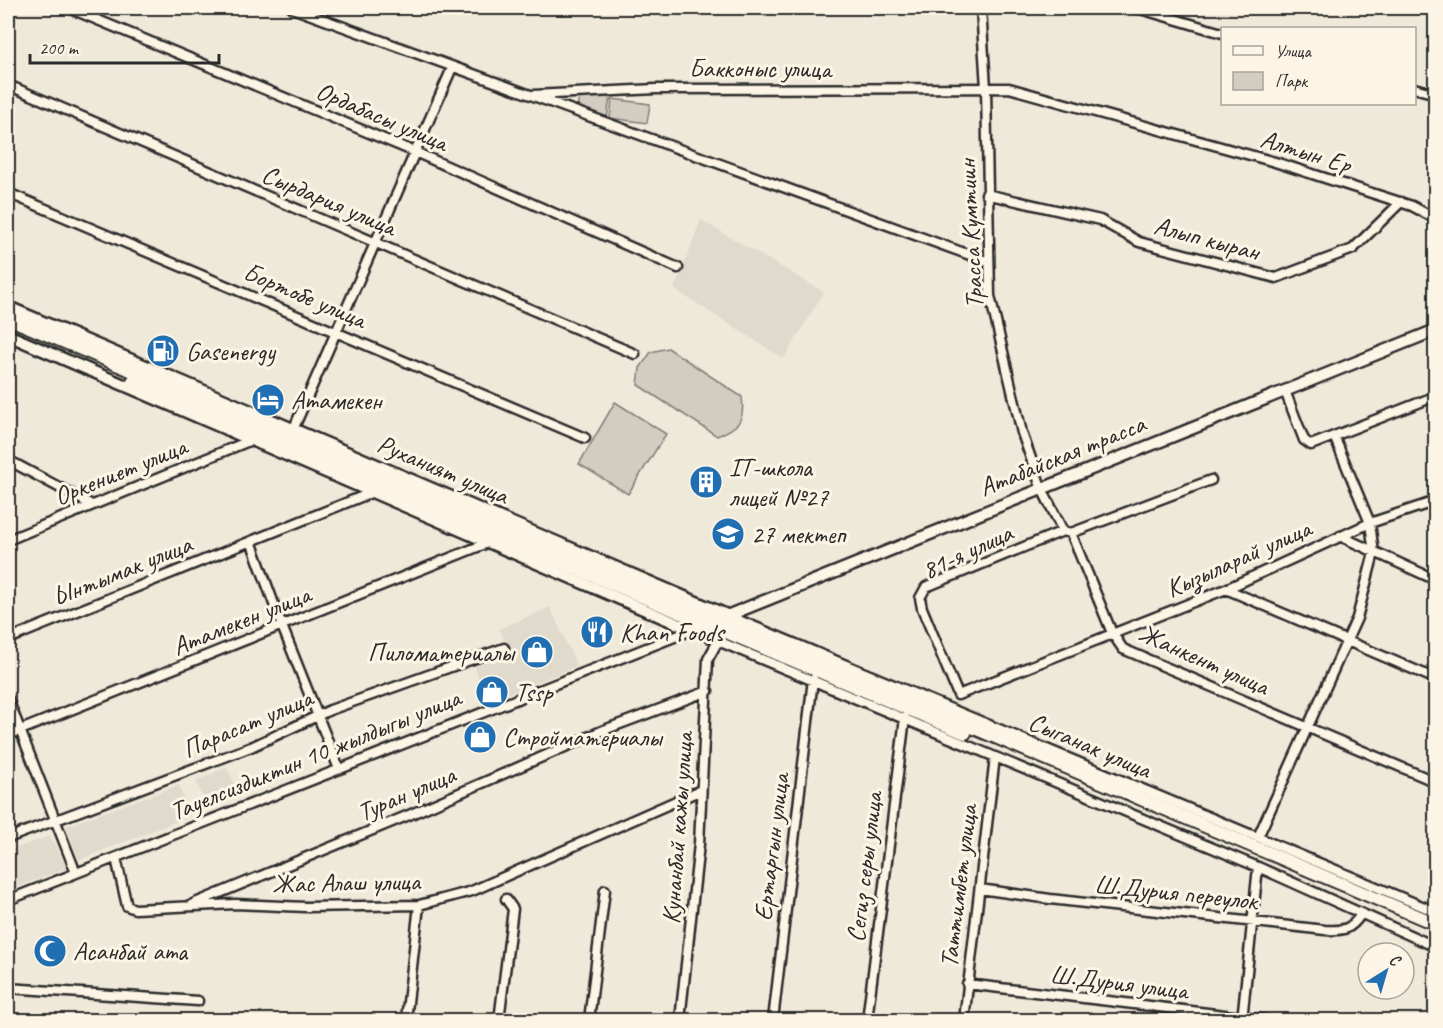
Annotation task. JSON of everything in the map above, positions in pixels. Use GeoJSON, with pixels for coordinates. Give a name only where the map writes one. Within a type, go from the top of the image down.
{"type":"FeatureCollection","features":[{"type":"Feature","properties":{"kind":"highway"},"geometry":{"type":"LineString","coordinates":[[8,318],[1436,924]]}},
{"type":"Feature","properties":{"kind":"highway"},"geometry":{"type":"LineString","coordinates":[[8,327],[718,620],[1436,932]]}},
{"type":"Feature","properties":{"kind":"main road","name":"Руханият улица"},"geometry":{"type":"LineString","coordinates":[[8,307],[293,430],[718,620]]}},
{"type":"Feature","properties":{"kind":"main road","name":"Атабайская трасса"},"geometry":{"type":"LineString","coordinates":[[718,620],[1436,330]]}},
{"type":"Feature","properties":{"kind":"main road","name":"Руханият улица"},"geometry":{"type":"LineString","coordinates":[[8,335],[249,441],[692,630]]}},
{"type":"Feature","properties":{"kind":"main road","name":"Тауелсиздиктин 10 жылдыгы улица"},"geometry":{"type":"LineString","coordinates":[[692,630],[718,620]]}},
{"type":"Feature","properties":{"kind":"street","name":"Ордабасы улица"},"geometry":{"type":"LineString","coordinates":[[69,8],[415,152],[678,268]]}},
{"type":"Feature","properties":{"kind":"street"},"geometry":{"type":"LineString","coordinates":[[292,8],[989,262]]}},
{"type":"Feature","properties":{"kind":"street","name":"Трасса Кумтиин"},"geometry":{"type":"LineString","coordinates":[[981,8],[986,88],[988,180],[986,194],[990,296],[1022,433],[1041,488]]}},
{"type":"Feature","properties":{"kind":"street"},"geometry":{"type":"LineString","coordinates":[[1137,8],[1221,33]]}},
{"type":"Feature","properties":{"kind":"street"},"geometry":{"type":"LineString","coordinates":[[293,430],[452,68]]}},
{"type":"Feature","properties":{"kind":"street","name":"Сырдария улица"},"geometry":{"type":"LineString","coordinates":[[8,85],[635,354]]}},
{"type":"Feature","properties":{"kind":"street","name":"Бакконыс улица"},"geometry":{"type":"LineString","coordinates":[[533,95],[656,89],[986,88]]}},
{"type":"Feature","properties":{"kind":"street","name":"Алтын Ер"},"geometry":{"type":"LineString","coordinates":[[986,88],[1020,92],[1275,162],[1401,202],[1436,219]]}},
{"type":"Feature","properties":{"kind":"street"},"geometry":{"type":"LineString","coordinates":[[1416,89],[1436,94]]}},
{"type":"Feature","properties":{"kind":"street","name":"Бортобе улица"},"geometry":{"type":"LineString","coordinates":[[8,193],[585,438]]}},
{"type":"Feature","properties":{"kind":"street","name":"Алып кыран"},"geometry":{"type":"LineString","coordinates":[[986,194],[1100,220],[1138,242],[1276,278],[1353,249],[1401,202]]}},
{"type":"Feature","properties":{"kind":"street"},"geometry":{"type":"LineString","coordinates":[[1285,391],[1304,440],[1311,445],[1436,396]]}},
{"type":"Feature","properties":{"kind":"street"},"geometry":{"type":"LineString","coordinates":[[1258,837],[1357,618],[1374,553],[1370,523],[1334,436]]}},
{"type":"Feature","properties":{"kind":"street","name":"Оркениет улица"},"geometry":{"type":"LineString","coordinates":[[8,540],[249,441]]}},
{"type":"Feature","properties":{"kind":"street"},"geometry":{"type":"LineString","coordinates":[[8,460],[92,505]]}},
{"type":"Feature","properties":{"kind":"street"},"geometry":{"type":"LineString","coordinates":[[1067,532],[1211,480]]}},
{"type":"Feature","properties":{"kind":"street","name":"Жанкент улица"},"geometry":{"type":"LineString","coordinates":[[1041,488],[1067,532],[1112,633],[1123,649],[1436,782]]}},
{"type":"Feature","properties":{"kind":"street","name":"Ынтымак улица"},"geometry":{"type":"LineString","coordinates":[[8,639],[373,492]]}},
{"type":"Feature","properties":{"kind":"street","name":"Кызыларай улица"},"geometry":{"type":"LineString","coordinates":[[958,694],[1227,589],[1370,523],[1436,501]]}},
{"type":"Feature","properties":{"kind":"street","name":"81-я улица"},"geometry":{"type":"LineString","coordinates":[[958,694],[922,608],[920,598],[926,587],[1067,532]]}},
{"type":"Feature","properties":{"kind":"street"},"geometry":{"type":"LineString","coordinates":[[1340,536],[1436,580]]}},
{"type":"Feature","properties":{"kind":"street"},"geometry":{"type":"LineString","coordinates":[[251,541],[339,769]]}},
{"type":"Feature","properties":{"kind":"street","name":"Атамекен улица"},"geometry":{"type":"LineString","coordinates":[[8,735],[490,542]]}},
{"type":"Feature","properties":{"kind":"street"},"geometry":{"type":"LineString","coordinates":[[1227,589],[1436,679]]}},
{"type":"Feature","properties":{"kind":"street","name":"Сыганак улица"},"geometry":{"type":"LineString","coordinates":[[718,620],[1258,837],[1436,912]]}},
{"type":"Feature","properties":{"kind":"street"},"geometry":{"type":"LineString","coordinates":[[692,630],[1258,867],[1436,947]]}},
{"type":"Feature","properties":{"kind":"street","name":"Тауелсиздиктин 10 жылдыгы улица"},"geometry":{"type":"LineString","coordinates":[[8,900],[692,630]]}},
{"type":"Feature","properties":{"kind":"street","name":"Кунанбай кажы улица"},"geometry":{"type":"LineString","coordinates":[[680,1020],[699,844],[708,659],[718,641]]}},
{"type":"Feature","properties":{"kind":"street","name":"Парасат улица"},"geometry":{"type":"LineString","coordinates":[[8,838],[56,822],[251,747],[330,710],[504,648]]}},
{"type":"Feature","properties":{"kind":"street","name":"Ертаргын улица"},"geometry":{"type":"LineString","coordinates":[[773,1020],[813,679]]}},
{"type":"Feature","properties":{"kind":"street","name":"Туран улица"},"geometry":{"type":"LineString","coordinates":[[187,907],[410,815],[604,730],[708,691]]}},
{"type":"Feature","properties":{"kind":"street"},"geometry":{"type":"LineString","coordinates":[[8,699],[76,873]]}},
{"type":"Feature","properties":{"kind":"street","name":"Сегиз серы улица"},"geometry":{"type":"LineString","coordinates":[[867,1020],[905,718]]}},
{"type":"Feature","properties":{"kind":"street","name":"Таттимбет улица"},"geometry":{"type":"LineString","coordinates":[[963,1020],[995,757]]}},
{"type":"Feature","properties":{"kind":"street","name":"Жас Алаш улица"},"geometry":{"type":"LineString","coordinates":[[116,858],[126,906],[135,909],[235,904],[306,907],[419,905],[472,891],[702,789]]}},
{"type":"Feature","properties":{"kind":"street"},"geometry":{"type":"LineString","coordinates":[[1243,1019],[1258,867]]}},
{"type":"Feature","properties":{"kind":"street","name":"Ш.Дурия переулок"},"geometry":{"type":"LineString","coordinates":[[980,889],[1050,900],[1341,930],[1352,927],[1361,914]]}},
{"type":"Feature","properties":{"kind":"street"},"geometry":{"type":"LineString","coordinates":[[589,1020],[605,890]]}},
{"type":"Feature","properties":{"kind":"street"},"geometry":{"type":"LineString","coordinates":[[499,1020],[513,909],[506,899]]}},
{"type":"Feature","properties":{"kind":"street"},"geometry":{"type":"LineString","coordinates":[[406,1020],[419,905]]}},
{"type":"Feature","properties":{"kind":"street","name":"Ш.Дурия улица"},"geometry":{"type":"LineString","coordinates":[[967,984],[1266,1020]]}},
{"type":"Feature","properties":{"kind":"street"},"geometry":{"type":"LineString","coordinates":[[8,988],[198,1001]]}},
{"type":"Feature","properties":{"kind":"shaded area"},"geometry":{"type":"Polygon","coordinates":[[[701,220],[824,292],[784,359],[674,289],[701,220]]]}},
{"type":"Feature","properties":{"kind":"shaded area"},"geometry":{"type":"Polygon","coordinates":[[[550,607],[577,666],[487,702],[474,665],[510,651],[499,629],[550,607]]]}},
{"type":"Feature","properties":{"kind":"shaded area"},"geometry":{"type":"Polygon","coordinates":[[[227,767],[240,795],[208,809],[196,781],[227,767]]]}},
{"type":"Feature","properties":{"kind":"shaded area"},"geometry":{"type":"Polygon","coordinates":[[[179,785],[190,816],[79,860],[66,826],[179,785]]]}},
{"type":"Feature","properties":{"kind":"shaded area"},"geometry":{"type":"Polygon","coordinates":[[[50,836],[67,868],[8,891],[8,851],[50,836]]]}},
{"type":"Feature","properties":{"kind":"green space"},"geometry":{"type":"Polygon","coordinates":[[[610,96],[607,119],[577,109],[579,97],[610,96]]]}},
{"type":"Feature","properties":{"kind":"green space"},"geometry":{"type":"Polygon","coordinates":[[[612,99],[650,104],[647,123],[610,118],[612,99]]]}},
{"type":"Feature","properties":{"kind":"green space"},"geometry":{"type":"Polygon","coordinates":[[[668,348],[742,397],[741,418],[735,426],[717,436],[638,385],[640,368],[651,352],[668,348]]]}},
{"type":"Feature","properties":{"kind":"green space"},"geometry":{"type":"Polygon","coordinates":[[[615,402],[666,434],[628,494],[579,464],[615,402]]]}},
{"type":"Feature","properties":{"kind":"place","name":"Gasenergy"},"geometry":{"type":"Point","coordinates":[163,351]}},
{"type":"Feature","properties":{"kind":"place","name":"Атамекен"},"geometry":{"type":"Point","coordinates":[268,400]}},
{"type":"Feature","properties":{"kind":"place","name":"IT-школа лицей №27"},"geometry":{"type":"Point","coordinates":[706,482]}},
{"type":"Feature","properties":{"kind":"place","name":"27 мектеп"},"geometry":{"type":"Point","coordinates":[728,534]}},
{"type":"Feature","properties":{"kind":"place","name":"Khan Foods"},"geometry":{"type":"Point","coordinates":[597,632]}},
{"type":"Feature","properties":{"kind":"place","name":"Пиломатериалы"},"geometry":{"type":"Point","coordinates":[537,652]}},
{"type":"Feature","properties":{"kind":"place","name":"Tssp"},"geometry":{"type":"Point","coordinates":[492,692]}},
{"type":"Feature","properties":{"kind":"place","name":"Стройматериалы"},"geometry":{"type":"Point","coordinates":[480,737]}},
{"type":"Feature","properties":{"kind":"place","name":"Асанбай ата"},"geometry":{"type":"Point","coordinates":[50,951]}}]}
